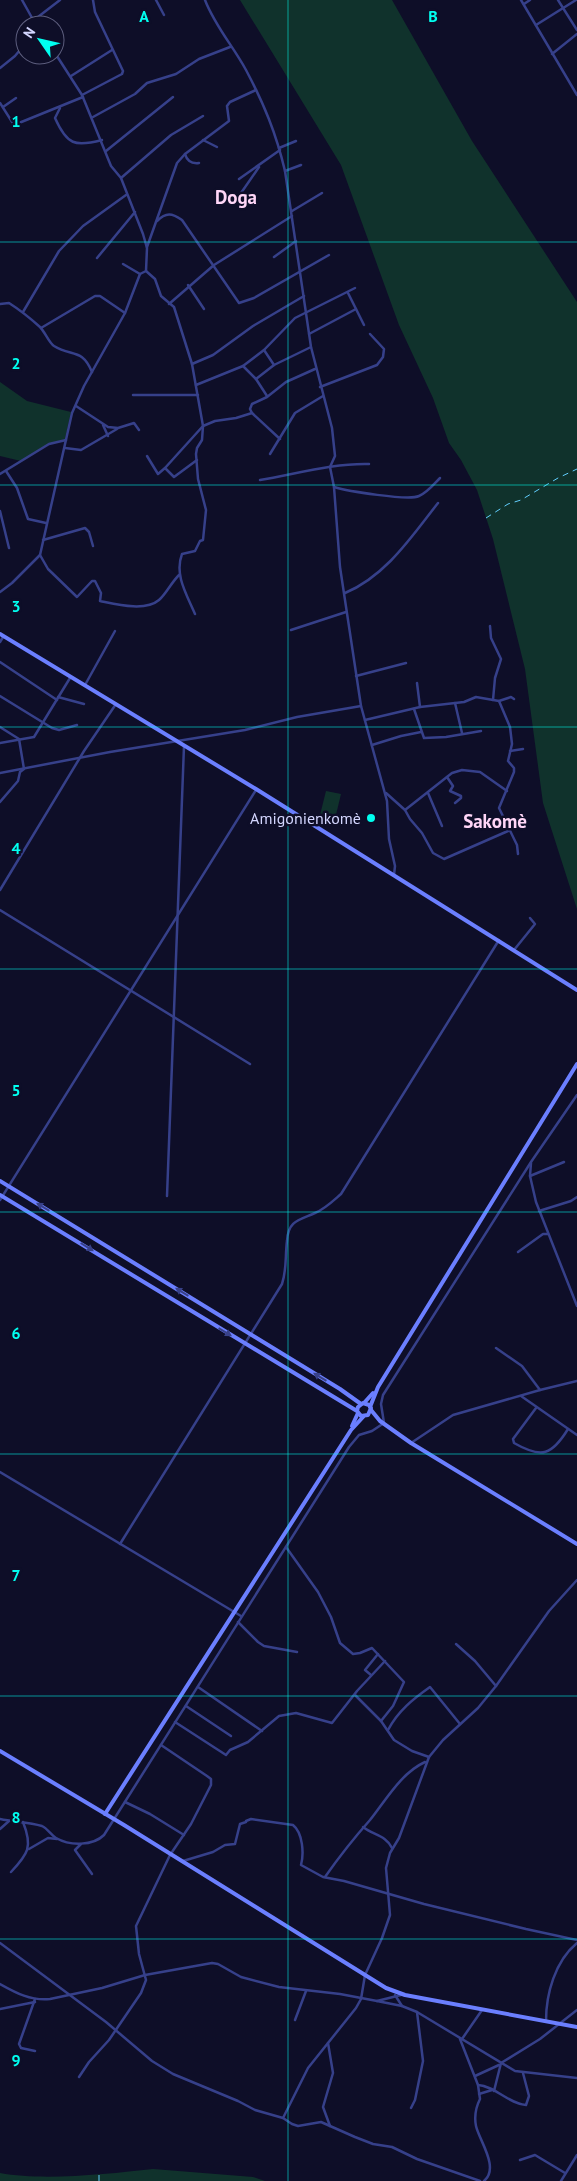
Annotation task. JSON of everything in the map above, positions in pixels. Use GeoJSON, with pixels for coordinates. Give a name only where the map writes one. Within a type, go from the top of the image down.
{"type":"FeatureCollection","features":[{"type":"Feature","properties":{"kind":"street"},"geometry":{"type":"LineString","coordinates":[[22,0],[31,15]]}},
{"type":"Feature","properties":{"kind":"street"},"geometry":{"type":"LineString","coordinates":[[40,15],[60,0]]}},
{"type":"Feature","properties":{"kind":"street"},"geometry":{"type":"LineString","coordinates":[[0,103],[14,125],[60,108],[122,74],[123,71],[96,12],[93,0]]}},
{"type":"Feature","properties":{"kind":"street"},"geometry":{"type":"LineString","coordinates":[[156,0],[164,15]]}},
{"type":"Feature","properties":{"kind":"street"},"geometry":{"type":"LineString","coordinates":[[205,0],[215,23],[246,69],[262,98],[280,149],[285,171],[311,347],[322,396],[332,428],[335,456],[330,467],[334,487],[339,558],[346,612],[361,706],[385,792],[389,839],[395,866],[394,875]]}},
{"type":"Feature","properties":{"kind":"street"},"geometry":{"type":"LineString","coordinates":[[521,0],[577,95]]}},
{"type":"Feature","properties":{"kind":"street"},"geometry":{"type":"LineString","coordinates":[[524,4],[530,0]]}},
{"type":"Feature","properties":{"kind":"street"},"geometry":{"type":"LineString","coordinates":[[552,54],[577,32],[558,0]]}},
{"type":"Feature","properties":{"kind":"street"},"geometry":{"type":"LineString","coordinates":[[536,25],[576,0]]}},
{"type":"Feature","properties":{"kind":"street"},"geometry":{"type":"LineString","coordinates":[[93,117],[135,94],[147,83],[176,74],[198,59],[230,47]]}},
{"type":"Feature","properties":{"kind":"street"},"geometry":{"type":"LineString","coordinates":[[71,76],[113,50]]}},
{"type":"Feature","properties":{"kind":"street"},"geometry":{"type":"LineString","coordinates":[[0,67],[15,56]]}},
{"type":"Feature","properties":{"kind":"street"},"geometry":{"type":"LineString","coordinates":[[63,65],[93,117],[111,166],[121,178],[147,248]]}},
{"type":"Feature","properties":{"kind":"street"},"geometry":{"type":"LineString","coordinates":[[146,271],[147,248],[176,163],[229,121],[227,106],[230,102],[256,90]]}},
{"type":"Feature","properties":{"kind":"street"},"geometry":{"type":"LineString","coordinates":[[3,107],[16,98]]}},
{"type":"Feature","properties":{"kind":"street"},"geometry":{"type":"LineString","coordinates":[[106,151],[173,98]]}},
{"type":"Feature","properties":{"kind":"street"},"geometry":{"type":"LineString","coordinates":[[60,108],[55,118],[66,138],[82,145],[102,140]]}},
{"type":"Feature","properties":{"kind":"street"},"geometry":{"type":"LineString","coordinates":[[121,178],[171,135],[203,116]]}},
{"type":"Feature","properties":{"kind":"street"},"geometry":{"type":"LineString","coordinates":[[106,151],[152,118]]}},
{"type":"Feature","properties":{"kind":"street"},"geometry":{"type":"LineString","coordinates":[[203,140],[217,147]]}},
{"type":"Feature","properties":{"kind":"street"},"geometry":{"type":"LineString","coordinates":[[239,179],[280,149],[296,141]]}},
{"type":"Feature","properties":{"kind":"street"},"geometry":{"type":"LineString","coordinates":[[185,154],[188,161],[192,163],[199,162]]}},
{"type":"Feature","properties":{"kind":"street"},"geometry":{"type":"LineString","coordinates":[[241,193],[261,164]]}},
{"type":"Feature","properties":{"kind":"street"},"geometry":{"type":"LineString","coordinates":[[285,171],[301,165]]}},
{"type":"Feature","properties":{"kind":"street"},"geometry":{"type":"LineString","coordinates":[[292,211],[322,193]]}},
{"type":"Feature","properties":{"kind":"street"},"geometry":{"type":"LineString","coordinates":[[23,312],[59,251],[82,226],[126,195]]}},
{"type":"Feature","properties":{"kind":"street"},"geometry":{"type":"LineString","coordinates":[[97,258],[135,212]]}},
{"type":"Feature","properties":{"kind":"street"},"geometry":{"type":"LineString","coordinates":[[157,221],[162,215],[172,214],[182,220],[239,303],[254,298],[329,255]]}},
{"type":"Feature","properties":{"kind":"street"},"geometry":{"type":"LineString","coordinates":[[169,304],[188,285],[214,265],[292,216]]}},
{"type":"Feature","properties":{"kind":"street"},"geometry":{"type":"LineString","coordinates":[[274,257],[296,241]]}},
{"type":"Feature","properties":{"kind":"street"},"geometry":{"type":"LineString","coordinates":[[123,264],[140,274]]}},
{"type":"Feature","properties":{"kind":"street"},"geometry":{"type":"LineString","coordinates":[[0,592],[12,583],[40,555],[66,440],[76,406],[92,372],[125,313],[140,274],[146,271]]}},
{"type":"Feature","properties":{"kind":"street"},"geometry":{"type":"LineString","coordinates":[[146,271],[155,279],[161,296],[174,307],[192,364],[203,426],[202,440],[197,448],[198,479],[206,510],[203,540],[200,540],[195,551],[182,554],[179,575],[194,614]]}},
{"type":"Feature","properties":{"kind":"street"},"geometry":{"type":"LineString","coordinates":[[188,285],[204,309]]}},
{"type":"Feature","properties":{"kind":"street"},"geometry":{"type":"LineString","coordinates":[[196,385],[244,366],[264,350],[295,318],[355,288]]}},
{"type":"Feature","properties":{"kind":"street"},"geometry":{"type":"LineString","coordinates":[[348,293],[364,324]]}},
{"type":"Feature","properties":{"kind":"street"},"geometry":{"type":"LineString","coordinates":[[41,328],[94,296],[100,296],[125,313]]}},
{"type":"Feature","properties":{"kind":"street"},"geometry":{"type":"LineString","coordinates":[[192,364],[213,355],[254,326],[304,296]]}},
{"type":"Feature","properties":{"kind":"street"},"geometry":{"type":"LineString","coordinates":[[0,304],[8,303],[23,312],[41,328],[53,346],[77,354],[87,361],[92,372]]}},
{"type":"Feature","properties":{"kind":"street"},"geometry":{"type":"LineString","coordinates":[[309,334],[356,309]]}},
{"type":"Feature","properties":{"kind":"street"},"geometry":{"type":"LineString","coordinates":[[320,387],[372,367],[381,360],[384,349],[370,334]]}},
{"type":"Feature","properties":{"kind":"street"},"geometry":{"type":"LineString","coordinates":[[256,379],[274,365],[311,347]]}},
{"type":"Feature","properties":{"kind":"street"},"geometry":{"type":"LineString","coordinates":[[264,350],[274,365]]}},
{"type":"Feature","properties":{"kind":"street"},"geometry":{"type":"LineString","coordinates":[[244,366],[256,379],[267,397]]}},
{"type":"Feature","properties":{"kind":"street"},"geometry":{"type":"LineString","coordinates":[[280,439],[252,412],[250,409],[252,404],[267,397],[286,382],[316,369]]}},
{"type":"Feature","properties":{"kind":"street"},"geometry":{"type":"LineString","coordinates":[[134,395],[198,395]]}},
{"type":"Feature","properties":{"kind":"street"},"geometry":{"type":"LineString","coordinates":[[270,454],[295,413],[322,396]]}},
{"type":"Feature","properties":{"kind":"street"},"geometry":{"type":"LineString","coordinates":[[76,406],[103,425],[118,428]]}},
{"type":"Feature","properties":{"kind":"street"},"geometry":{"type":"LineString","coordinates":[[146,456],[158,474],[203,426],[215,421],[236,418],[252,412]]}},
{"type":"Feature","properties":{"kind":"street"},"geometry":{"type":"LineString","coordinates":[[65,448],[81,450],[108,436],[118,428],[134,423],[140,430]]}},
{"type":"Feature","properties":{"kind":"street"},"geometry":{"type":"LineString","coordinates":[[103,425],[108,436]]}},
{"type":"Feature","properties":{"kind":"street"},"geometry":{"type":"LineString","coordinates":[[0,474],[49,444],[66,440]]}},
{"type":"Feature","properties":{"kind":"street"},"geometry":{"type":"LineString","coordinates":[[165,468],[174,477],[197,460]]}},
{"type":"Feature","properties":{"kind":"street"},"geometry":{"type":"LineString","coordinates":[[260,480],[356,463],[369,464]]}},
{"type":"Feature","properties":{"kind":"street"},"geometry":{"type":"LineString","coordinates":[[6,471],[17,488],[28,519],[46,523]]}},
{"type":"Feature","properties":{"kind":"street"},"geometry":{"type":"LineString","coordinates":[[334,487],[346,491],[366,492],[393,498],[415,497],[424,494],[440,478]]}},
{"type":"Feature","properties":{"kind":"street"},"geometry":{"type":"LineString","coordinates":[[344,593],[362,585],[382,569],[411,539],[438,503]]}},
{"type":"Feature","properties":{"kind":"street"},"geometry":{"type":"LineString","coordinates":[[0,511],[9,548]]}},
{"type":"Feature","properties":{"kind":"street"},"geometry":{"type":"LineString","coordinates":[[43,540],[86,528],[89,532],[92,546]]}},
{"type":"Feature","properties":{"kind":"street"},"geometry":{"type":"LineString","coordinates":[[40,555],[48,569],[77,597],[92,581],[95,581],[101,593],[100,601],[108,603],[141,606],[154,604],[179,575]]}},
{"type":"Feature","properties":{"kind":"street"},"geometry":{"type":"LineString","coordinates":[[292,630],[346,612]]}},
{"type":"Feature","properties":{"kind":"street"},"geometry":{"type":"LineString","coordinates":[[490,626],[491,638],[501,659],[495,678],[493,700]]}},
{"type":"Feature","properties":{"kind":"street"},"geometry":{"type":"LineString","coordinates":[[85,686],[115,631]]}},
{"type":"Feature","properties":{"kind":"street"},"geometry":{"type":"LineString","coordinates":[[0,642],[2,636],[116,704],[256,789],[577,990]]}},
{"type":"Feature","properties":{"kind":"street"},"geometry":{"type":"LineString","coordinates":[[0,662],[57,698],[84,704]]}},
{"type":"Feature","properties":{"kind":"street"},"geometry":{"type":"LineString","coordinates":[[356,676],[406,663]]}},
{"type":"Feature","properties":{"kind":"street"},"geometry":{"type":"LineString","coordinates":[[0,743],[34,737],[70,678]]}},
{"type":"Feature","properties":{"kind":"street"},"geometry":{"type":"LineString","coordinates":[[417,683],[420,707]]}},
{"type":"Feature","properties":{"kind":"street"},"geometry":{"type":"LineString","coordinates":[[0,696],[59,730],[77,725]]}},
{"type":"Feature","properties":{"kind":"street"},"geometry":{"type":"LineString","coordinates":[[365,720],[420,707],[455,703],[476,697],[499,701],[511,697],[514,699]]}},
{"type":"Feature","properties":{"kind":"street"},"geometry":{"type":"LineString","coordinates":[[499,701],[510,727],[508,761],[514,768],[507,792],[499,806],[517,845],[518,854]]}},
{"type":"Feature","properties":{"kind":"street"},"geometry":{"type":"LineString","coordinates":[[455,703],[462,733]]}},
{"type":"Feature","properties":{"kind":"street"},"geometry":{"type":"LineString","coordinates":[[0,890],[80,758],[116,704]]}},
{"type":"Feature","properties":{"kind":"street"},"geometry":{"type":"LineString","coordinates":[[0,773],[176,742],[361,706]]}},
{"type":"Feature","properties":{"kind":"street"},"geometry":{"type":"LineString","coordinates":[[414,709],[424,738],[446,737],[481,731]]}},
{"type":"Feature","properties":{"kind":"street"},"geometry":{"type":"LineString","coordinates":[[0,727],[19,739],[24,768]]}},
{"type":"Feature","properties":{"kind":"street"},"geometry":{"type":"LineString","coordinates":[[372,745],[421,732]]}},
{"type":"Feature","properties":{"kind":"street"},"geometry":{"type":"LineString","coordinates":[[168,1196],[184,746]]}},
{"type":"Feature","properties":{"kind":"street"},"geometry":{"type":"LineString","coordinates":[[510,751],[523,749]]}},
{"type":"Feature","properties":{"kind":"street"},"geometry":{"type":"LineString","coordinates":[[0,802],[18,781],[20,772],[24,768]]}},
{"type":"Feature","properties":{"kind":"street"},"geometry":{"type":"LineString","coordinates":[[406,810],[452,773],[472,770],[480,772],[507,792]]}},
{"type":"Feature","properties":{"kind":"street"},"geometry":{"type":"LineString","coordinates":[[447,777],[453,786],[450,792],[461,796],[455,803]]}},
{"type":"Feature","properties":{"kind":"street"},"geometry":{"type":"LineString","coordinates":[[256,789],[1,1197],[70,1236],[357,1412],[382,1422]]}},
{"type":"Feature","properties":{"kind":"street"},"geometry":{"type":"LineString","coordinates":[[385,792],[406,810],[410,819],[422,832],[433,854],[444,859],[509,831]]}},
{"type":"Feature","properties":{"kind":"street"},"geometry":{"type":"LineString","coordinates":[[428,793],[442,826]]}},
{"type":"Feature","properties":{"kind":"street"},"geometry":{"type":"LineString","coordinates":[[0,910],[250,1064]]}},
{"type":"Feature","properties":{"kind":"street"},"geometry":{"type":"LineString","coordinates":[[514,950],[535,924],[530,918]]}},
{"type":"Feature","properties":{"kind":"street"},"geometry":{"type":"LineString","coordinates":[[120,1544],[282,1284],[286,1272],[287,1239],[292,1226],[299,1218],[316,1213],[341,1194],[499,940]]}},
{"type":"Feature","properties":{"kind":"street"},"geometry":{"type":"LineString","coordinates":[[105,1814],[351,1430],[370,1408],[378,1387],[577,1064]]}},
{"type":"Feature","properties":{"kind":"street"},"geometry":{"type":"LineString","coordinates":[[382,1422],[381,1404],[383,1395],[531,1162],[577,1095]]}},
{"type":"Feature","properties":{"kind":"street"},"geometry":{"type":"LineString","coordinates":[[531,1162],[530,1176],[539,1211],[577,1306]]}},
{"type":"Feature","properties":{"kind":"street"},"geometry":{"type":"LineString","coordinates":[[530,1176],[564,1162]]}},
{"type":"Feature","properties":{"kind":"street"},"geometry":{"type":"LineString","coordinates":[[0,1181],[363,1403],[382,1422],[411,1443],[577,1544]]}},
{"type":"Feature","properties":{"kind":"street"},"geometry":{"type":"LineString","coordinates":[[539,1211],[571,1201],[577,1197]]}},
{"type":"Feature","properties":{"kind":"street"},"geometry":{"type":"LineString","coordinates":[[518,1252],[543,1234],[548,1234]]}},
{"type":"Feature","properties":{"kind":"street"},"geometry":{"type":"LineString","coordinates":[[571,1292],[577,1289]]}},
{"type":"Feature","properties":{"kind":"street"},"geometry":{"type":"LineString","coordinates":[[496,1348],[522,1366],[540,1390]]}},
{"type":"Feature","properties":{"kind":"street"},"geometry":{"type":"LineString","coordinates":[[411,1443],[453,1415],[577,1381]]}},
{"type":"Feature","properties":{"kind":"street"},"geometry":{"type":"LineString","coordinates":[[351,1430],[357,1412],[378,1387]]}},
{"type":"Feature","properties":{"kind":"street"},"geometry":{"type":"LineString","coordinates":[[521,1396],[577,1435]]}},
{"type":"Feature","properties":{"kind":"street"},"geometry":{"type":"LineString","coordinates":[[536,1408],[513,1438],[514,1443],[526,1450],[546,1452],[555,1448],[568,1429]]}},
{"type":"Feature","properties":{"kind":"street"},"geometry":{"type":"LineString","coordinates":[[11,1872],[22,1861],[29,1849],[48,1838],[82,1843],[91,1843],[99,1840],[186,1706],[348,1447],[359,1436],[372,1431],[382,1422]]}},
{"type":"Feature","properties":{"kind":"street"},"geometry":{"type":"LineString","coordinates":[[0,1472],[242,1616]]}},
{"type":"Feature","properties":{"kind":"street"},"geometry":{"type":"LineString","coordinates":[[286,1546],[318,1592],[343,1646],[353,1654],[371,1648],[378,1653],[403,1681],[404,1684],[393,1706],[381,1720]]}},
{"type":"Feature","properties":{"kind":"street"},"geometry":{"type":"LineString","coordinates":[[282,2118],[308,2068],[356,2008],[361,1999],[365,1975],[390,1915],[390,1894],[386,1868],[392,1848],[399,1838],[429,1757],[478,1708],[496,1686],[549,1611],[577,1580]]}},
{"type":"Feature","properties":{"kind":"street"},"geometry":{"type":"LineString","coordinates":[[238,1622],[264,1646],[297,1652]]}},
{"type":"Feature","properties":{"kind":"street"},"geometry":{"type":"LineString","coordinates":[[456,1644],[475,1661],[496,1686]]}},
{"type":"Feature","properties":{"kind":"street"},"geometry":{"type":"LineString","coordinates":[[371,1675],[366,1671],[366,1668],[378,1653]]}},
{"type":"Feature","properties":{"kind":"street"},"geometry":{"type":"LineString","coordinates":[[175,1722],[226,1755],[230,1750],[248,1742],[272,1720],[290,1713],[332,1723],[371,1675],[385,1661]]}},
{"type":"Feature","properties":{"kind":"street"},"geometry":{"type":"LineString","coordinates":[[198,1687],[262,1730]]}},
{"type":"Feature","properties":{"kind":"street"},"geometry":{"type":"LineString","coordinates":[[388,1730],[398,1713],[430,1687],[460,1724]]}},
{"type":"Feature","properties":{"kind":"street"},"geometry":{"type":"LineString","coordinates":[[355,1695],[381,1720],[394,1740],[407,1748],[429,1757]]}},
{"type":"Feature","properties":{"kind":"street"},"geometry":{"type":"LineString","coordinates":[[186,1706],[231,1736]]}},
{"type":"Feature","properties":{"kind":"street"},"geometry":{"type":"LineString","coordinates":[[79,2077],[142,1993],[146,1980],[139,1954],[136,1926],[170,1855],[184,1835],[209,1790],[211,1779],[161,1745]]}},
{"type":"Feature","properties":{"kind":"street"},"geometry":{"type":"LineString","coordinates":[[0,1751],[114,1819],[386,1988],[405,1994],[482,2010],[577,2027]]}},
{"type":"Feature","properties":{"kind":"street"},"geometry":{"type":"LineString","coordinates":[[325,1878],[363,1827],[411,1770],[427,1761]]}},
{"type":"Feature","properties":{"kind":"street"},"geometry":{"type":"LineString","coordinates":[[125,1802],[150,1814],[184,1835]]}},
{"type":"Feature","properties":{"kind":"street"},"geometry":{"type":"LineString","coordinates":[[0,1818],[9,1821],[16,1820],[45,1828],[57,1839]]}},
{"type":"Feature","properties":{"kind":"street"},"geometry":{"type":"LineString","coordinates":[[182,1861],[213,1852],[225,1844],[235,1844],[240,1824],[250,1819],[295,1826],[302,1851],[302,1867],[325,1878],[577,1941],[566,1953],[554,1978],[547,1997],[546,2021]]}},
{"type":"Feature","properties":{"kind":"street"},"geometry":{"type":"LineString","coordinates":[[0,1829],[9,1821]]}},
{"type":"Feature","properties":{"kind":"street"},"geometry":{"type":"LineString","coordinates":[[23,1822],[28,1833],[29,1849]]}},
{"type":"Feature","properties":{"kind":"street"},"geometry":{"type":"LineString","coordinates":[[363,1827],[388,1841],[392,1848]]}},
{"type":"Feature","properties":{"kind":"street"},"geometry":{"type":"LineString","coordinates":[[82,1843],[75,1850],[92,1874]]}},
{"type":"Feature","properties":{"kind":"street"},"geometry":{"type":"LineString","coordinates":[[0,1944],[115,2029],[152,2061],[173,2074],[255,2110],[282,2118],[298,2126],[315,2122],[330,2126],[373,2144],[392,2147],[417,2159],[480,2181]]}},
{"type":"Feature","properties":{"kind":"street"},"geometry":{"type":"LineString","coordinates":[[0,2009],[35,2000],[102,1988],[145,1975],[212,1963],[242,1977],[279,1987],[340,1994],[402,2006],[417,2012],[500,2064],[515,2071],[577,2078]]}},
{"type":"Feature","properties":{"kind":"street"},"geometry":{"type":"LineString","coordinates":[[0,1984],[35,2000]]}},
{"type":"Feature","properties":{"kind":"street"},"geometry":{"type":"LineString","coordinates":[[295,2020],[306,1991]]}},
{"type":"Feature","properties":{"kind":"street"},"geometry":{"type":"LineString","coordinates":[[377,2001],[405,1994]]}},
{"type":"Feature","properties":{"kind":"street"},"geometry":{"type":"LineString","coordinates":[[395,1995],[402,2006]]}},
{"type":"Feature","properties":{"kind":"street"},"geometry":{"type":"LineString","coordinates":[[35,2000],[19,2044],[21,2048],[35,2051]]}},
{"type":"Feature","properties":{"kind":"street"},"geometry":{"type":"LineString","coordinates":[[461,2038],[482,2010]]}},
{"type":"Feature","properties":{"kind":"street"},"geometry":{"type":"LineString","coordinates":[[475,2076],[500,2064],[540,2039],[577,2010]]}},
{"type":"Feature","properties":{"kind":"street"},"geometry":{"type":"LineString","coordinates":[[411,2108],[415,2100],[423,2061],[422,2037],[417,2012]]}},
{"type":"Feature","properties":{"kind":"street"},"geometry":{"type":"LineString","coordinates":[[461,2038],[478,2085],[480,2099],[476,2106],[476,2123],[489,2161],[489,2175],[484,2181]]}},
{"type":"Feature","properties":{"kind":"street"},"geometry":{"type":"LineString","coordinates":[[328,2043],[333,2073],[323,2107],[330,2126]]}},
{"type":"Feature","properties":{"kind":"street"},"geometry":{"type":"LineString","coordinates":[[493,2090],[500,2064]]}},
{"type":"Feature","properties":{"kind":"street"},"geometry":{"type":"LineString","coordinates":[[478,2085],[493,2090],[510,2100],[526,2104],[529,2096],[523,2073]]}},
{"type":"Feature","properties":{"kind":"street"},"geometry":{"type":"LineString","coordinates":[[479,2094],[493,2090]]}},
{"type":"Feature","properties":{"kind":"street"},"geometry":{"type":"LineString","coordinates":[[520,2160],[535,2155],[565,2173]]}},
{"type":"Feature","properties":{"kind":"street"},"geometry":{"type":"LineString","coordinates":[[561,2181],[577,2155]]}},
{"type":"Feature","properties":{"kind":"green space"},"geometry":{"type":"Polygon","coordinates":[[[240,0],[392,0],[472,141],[577,302],[577,909],[543,803],[525,669],[493,539],[477,490],[461,460],[449,443],[433,398],[399,325],[341,165],[240,0]]]}},
{"type":"Feature","properties":{"kind":"green space"},"geometry":{"type":"Polygon","coordinates":[[[0,382],[27,401],[71,412],[65,439],[49,444],[21,461],[0,456],[0,382]]]}},
{"type":"Feature","properties":{"kind":"green space"},"geometry":{"type":"Polygon","coordinates":[[[326,791],[341,794],[334,823],[319,819],[326,791]]]}},
{"type":"Feature","properties":{"kind":"green space"},"geometry":{"type":"Polygon","coordinates":[[[153,2169],[253,2177],[265,2181],[0,2181],[0,2173],[55,2177],[153,2169]]]}},
{"type":"Feature","properties":{"kind":"ferry route"},"geometry":{"type":"LineString","coordinates":[[486,518],[508,504],[521,500],[577,469]]}},
{"type":"Feature","properties":{"kind":"ferry route"},"geometry":{"type":"LineString","coordinates":[[99,2175],[99,2181]]}},
{"type":"Feature","properties":{"kind":"place","name":"Amigonienkomè"},"geometry":{"type":"Point","coordinates":[371,818]}},
{"type":"Feature","properties":{"kind":"district","name":"Doga"},"geometry":{"type":"Point","coordinates":[236,197]}},
{"type":"Feature","properties":{"kind":"district","name":"Sakomè"},"geometry":{"type":"Point","coordinates":[495,821]}}]}
